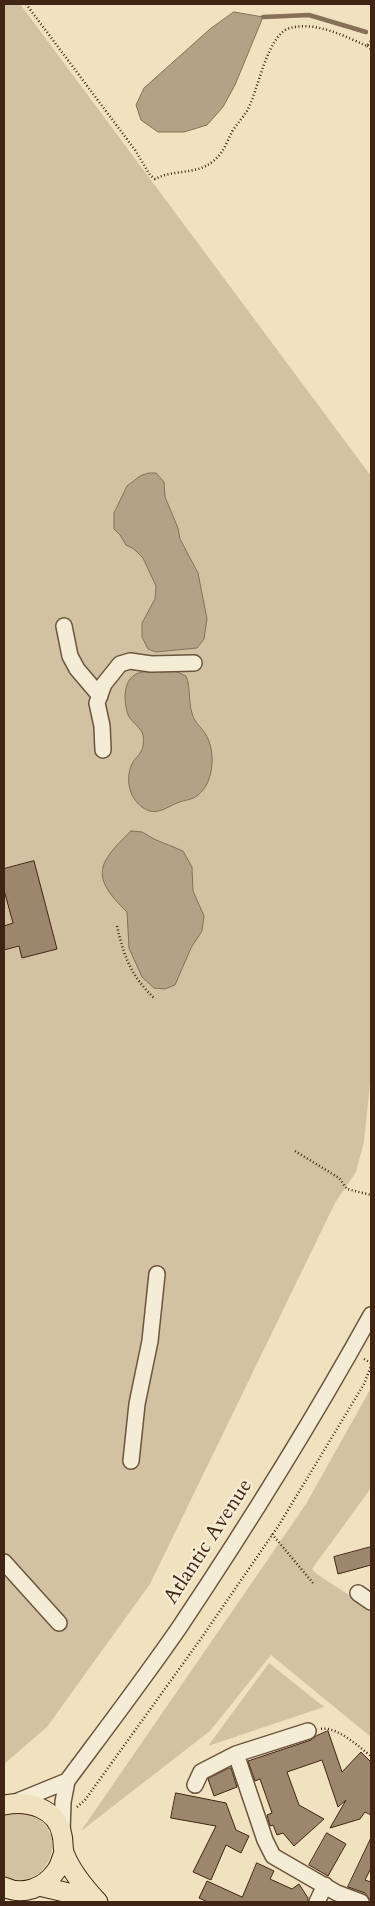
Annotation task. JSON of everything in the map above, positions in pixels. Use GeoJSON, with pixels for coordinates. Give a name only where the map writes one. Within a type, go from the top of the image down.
{"type":"FeatureCollection","features":[{"type":"Feature","properties":{"kind":"main road"},"geometry":{"type":"LineString","coordinates":[[9,1804],[30,1803],[44,1809],[56,1820],[63,1843],[86,1889],[98,1902]]}},
{"type":"Feature","properties":{"kind":"main road"},"geometry":{"type":"LineString","coordinates":[[8,1891],[27,1890],[39,1886],[48,1880],[58,1869],[63,1843]]}},
{"type":"Feature","properties":{"kind":"main road"},"geometry":{"type":"LineString","coordinates":[[39,1886],[73,1894],[92,1902]]}},
{"type":"Feature","properties":{"kind":"street"},"geometry":{"type":"LineString","coordinates":[[64,626],[70,656],[77,669],[100,696]]}},
{"type":"Feature","properties":{"kind":"street"},"geometry":{"type":"LineString","coordinates":[[103,750],[102,726],[97,703],[104,684],[120,664],[130,661],[151,664],[194,663]]}},
{"type":"Feature","properties":{"kind":"street"},"geometry":{"type":"LineString","coordinates":[[131,1461],[137,1404],[150,1341],[157,1274]]}},
{"type":"Feature","properties":{"kind":"street","name":"Atlantic Avenue"},"geometry":{"type":"LineString","coordinates":[[63,1843],[63,1802],[67,1781],[178,1630],[249,1522],[324,1399],[371,1315]]}},
{"type":"Feature","properties":{"kind":"street"},"geometry":{"type":"LineString","coordinates":[[4,1562],[59,1623]]}},
{"type":"Feature","properties":{"kind":"street"},"geometry":{"type":"LineString","coordinates":[[358,1594],[371,1602]]}},
{"type":"Feature","properties":{"kind":"street"},"geometry":{"type":"LineString","coordinates":[[195,1785],[201,1772],[236,1754],[308,1731]]}},
{"type":"Feature","properties":{"kind":"street"},"geometry":{"type":"LineString","coordinates":[[236,1754],[265,1840],[273,1856],[337,1893],[361,1902]]}},
{"type":"Feature","properties":{"kind":"street"},"geometry":{"type":"LineString","coordinates":[[9,1804],[67,1781]]}},
{"type":"Feature","properties":{"kind":"street"},"geometry":{"type":"LineString","coordinates":[[317,1902],[326,1886]]}},
{"type":"Feature","properties":{"kind":"path"},"geometry":{"type":"LineString","coordinates":[[26,4],[134,150],[150,175],[155,179],[163,175],[195,171],[208,164],[220,154],[233,130],[248,110],[267,58],[277,38],[288,28],[306,27],[326,30],[343,35],[371,49]]}},
{"type":"Feature","properties":{"kind":"path"},"geometry":{"type":"LineString","coordinates":[[367,46],[371,41]]}},
{"type":"Feature","properties":{"kind":"path"},"geometry":{"type":"LineString","coordinates":[[117,926],[123,953],[132,971],[144,989],[154,999]]}},
{"type":"Feature","properties":{"kind":"path"},"geometry":{"type":"LineString","coordinates":[[295,1151],[339,1178],[347,1189],[371,1195]]}},
{"type":"Feature","properties":{"kind":"path"},"geometry":{"type":"LineString","coordinates":[[75,1810],[85,1800],[200,1640],[272,1534],[364,1384],[371,1366]]}},
{"type":"Feature","properties":{"kind":"path"},"geometry":{"type":"LineString","coordinates":[[272,1534],[313,1583]]}},
{"type":"Feature","properties":{"kind":"path"},"geometry":{"type":"LineString","coordinates":[[308,1731],[325,1728],[332,1730],[353,1741],[371,1754]]}},
{"type":"Feature","properties":{"kind":"shaded area"},"geometry":{"type":"Polygon","coordinates":[[[4,4],[20,4],[371,476],[371,1074],[364,1142],[356,1172],[335,1203],[150,1584],[47,1727],[4,1764],[4,4]]]}},
{"type":"Feature","properties":{"kind":"shaded area"},"geometry":{"type":"Polygon","coordinates":[[[234,12],[263,17],[235,85],[223,107],[207,125],[184,132],[158,132],[141,120],[136,105],[144,88],[210,29],[234,12]]]}},
{"type":"Feature","properties":{"kind":"shaded area"},"geometry":{"type":"Polygon","coordinates":[[[156,473],[164,482],[165,497],[178,528],[180,539],[198,573],[207,619],[204,639],[197,648],[156,652],[148,649],[142,637],[142,623],[155,599],[156,586],[143,558],[134,549],[126,545],[114,529],[114,513],[127,486],[140,476],[156,473]]]}},
{"type":"Feature","properties":{"kind":"shaded area"},"geometry":{"type":"Polygon","coordinates":[[[149,671],[175,671],[186,676],[194,720],[204,732],[209,742],[212,766],[207,783],[196,797],[160,811],[151,811],[137,803],[129,786],[129,774],[133,762],[141,751],[144,740],[142,732],[128,715],[125,695],[127,685],[135,674],[149,671]]]}},
{"type":"Feature","properties":{"kind":"shaded area"},"geometry":{"type":"Polygon","coordinates":[[[131,831],[142,832],[183,851],[192,867],[193,891],[204,916],[202,931],[191,948],[175,985],[165,989],[154,988],[142,977],[129,948],[127,912],[107,889],[103,879],[102,870],[105,862],[131,831]]]}},
{"type":"Feature","properties":{"kind":"shaded area"},"geometry":{"type":"Polygon","coordinates":[[[371,1388],[371,1488],[312,1569],[318,1575],[371,1609],[371,1737],[271,1655],[210,1731],[81,1831],[306,1504],[371,1388]]]}},
{"type":"Feature","properties":{"kind":"shaded area"},"geometry":{"type":"Polygon","coordinates":[[[269,1663],[324,1707],[208,1746],[269,1663]]]}},
{"type":"Feature","properties":{"kind":"shaded area"},"geometry":{"type":"Polygon","coordinates":[[[22,1811],[40,1820],[50,1832],[53,1845],[50,1858],[42,1870],[32,1877],[18,1880],[4,1876],[4,1815],[22,1811]]]}},
{"type":"Feature","properties":{"kind":"building"},"geometry":{"type":"Polygon","coordinates":[[[34,861],[57,949],[22,958],[19,946],[4,950],[4,926],[13,923],[4,890],[4,869],[34,861]]]}},
{"type":"Feature","properties":{"kind":"building"},"geometry":{"type":"Polygon","coordinates":[[[371,1547],[371,1565],[338,1574],[334,1557],[371,1547]]]}},
{"type":"Feature","properties":{"kind":"building"},"geometry":{"type":"Polygon","coordinates":[[[328,1731],[342,1772],[361,1752],[371,1762],[371,1815],[365,1812],[360,1819],[330,1828],[346,1800],[338,1807],[322,1760],[287,1772],[299,1805],[324,1819],[294,1846],[283,1833],[277,1835],[273,1825],[270,1826],[267,1815],[272,1813],[260,1779],[255,1781],[248,1761],[311,1740],[328,1731]]]}},
{"type":"Feature","properties":{"kind":"building"},"geometry":{"type":"Polygon","coordinates":[[[231,1768],[237,1787],[214,1796],[208,1779],[231,1768]]]}},
{"type":"Feature","properties":{"kind":"building"},"geometry":{"type":"Polygon","coordinates":[[[176,1793],[226,1803],[236,1830],[249,1836],[241,1853],[226,1845],[211,1880],[193,1872],[216,1826],[171,1818],[176,1793]]]}},
{"type":"Feature","properties":{"kind":"building"},"geometry":{"type":"Polygon","coordinates":[[[327,1833],[346,1844],[328,1876],[309,1865],[327,1833]]]}},
{"type":"Feature","properties":{"kind":"building"},"geometry":{"type":"Polygon","coordinates":[[[371,1838],[371,1868],[365,1880],[371,1882],[371,1901],[365,1893],[348,1887],[371,1838]]]}},
{"type":"Feature","properties":{"kind":"building"},"geometry":{"type":"Polygon","coordinates":[[[257,1863],[274,1871],[270,1879],[292,1889],[299,1884],[308,1898],[308,1902],[208,1902],[199,1898],[207,1881],[242,1897],[257,1863]]]}},
{"type":"Feature","properties":{"kind":"waterway"},"geometry":{"type":"LineString","coordinates":[[263,17],[309,15],[366,32]]}}]}
